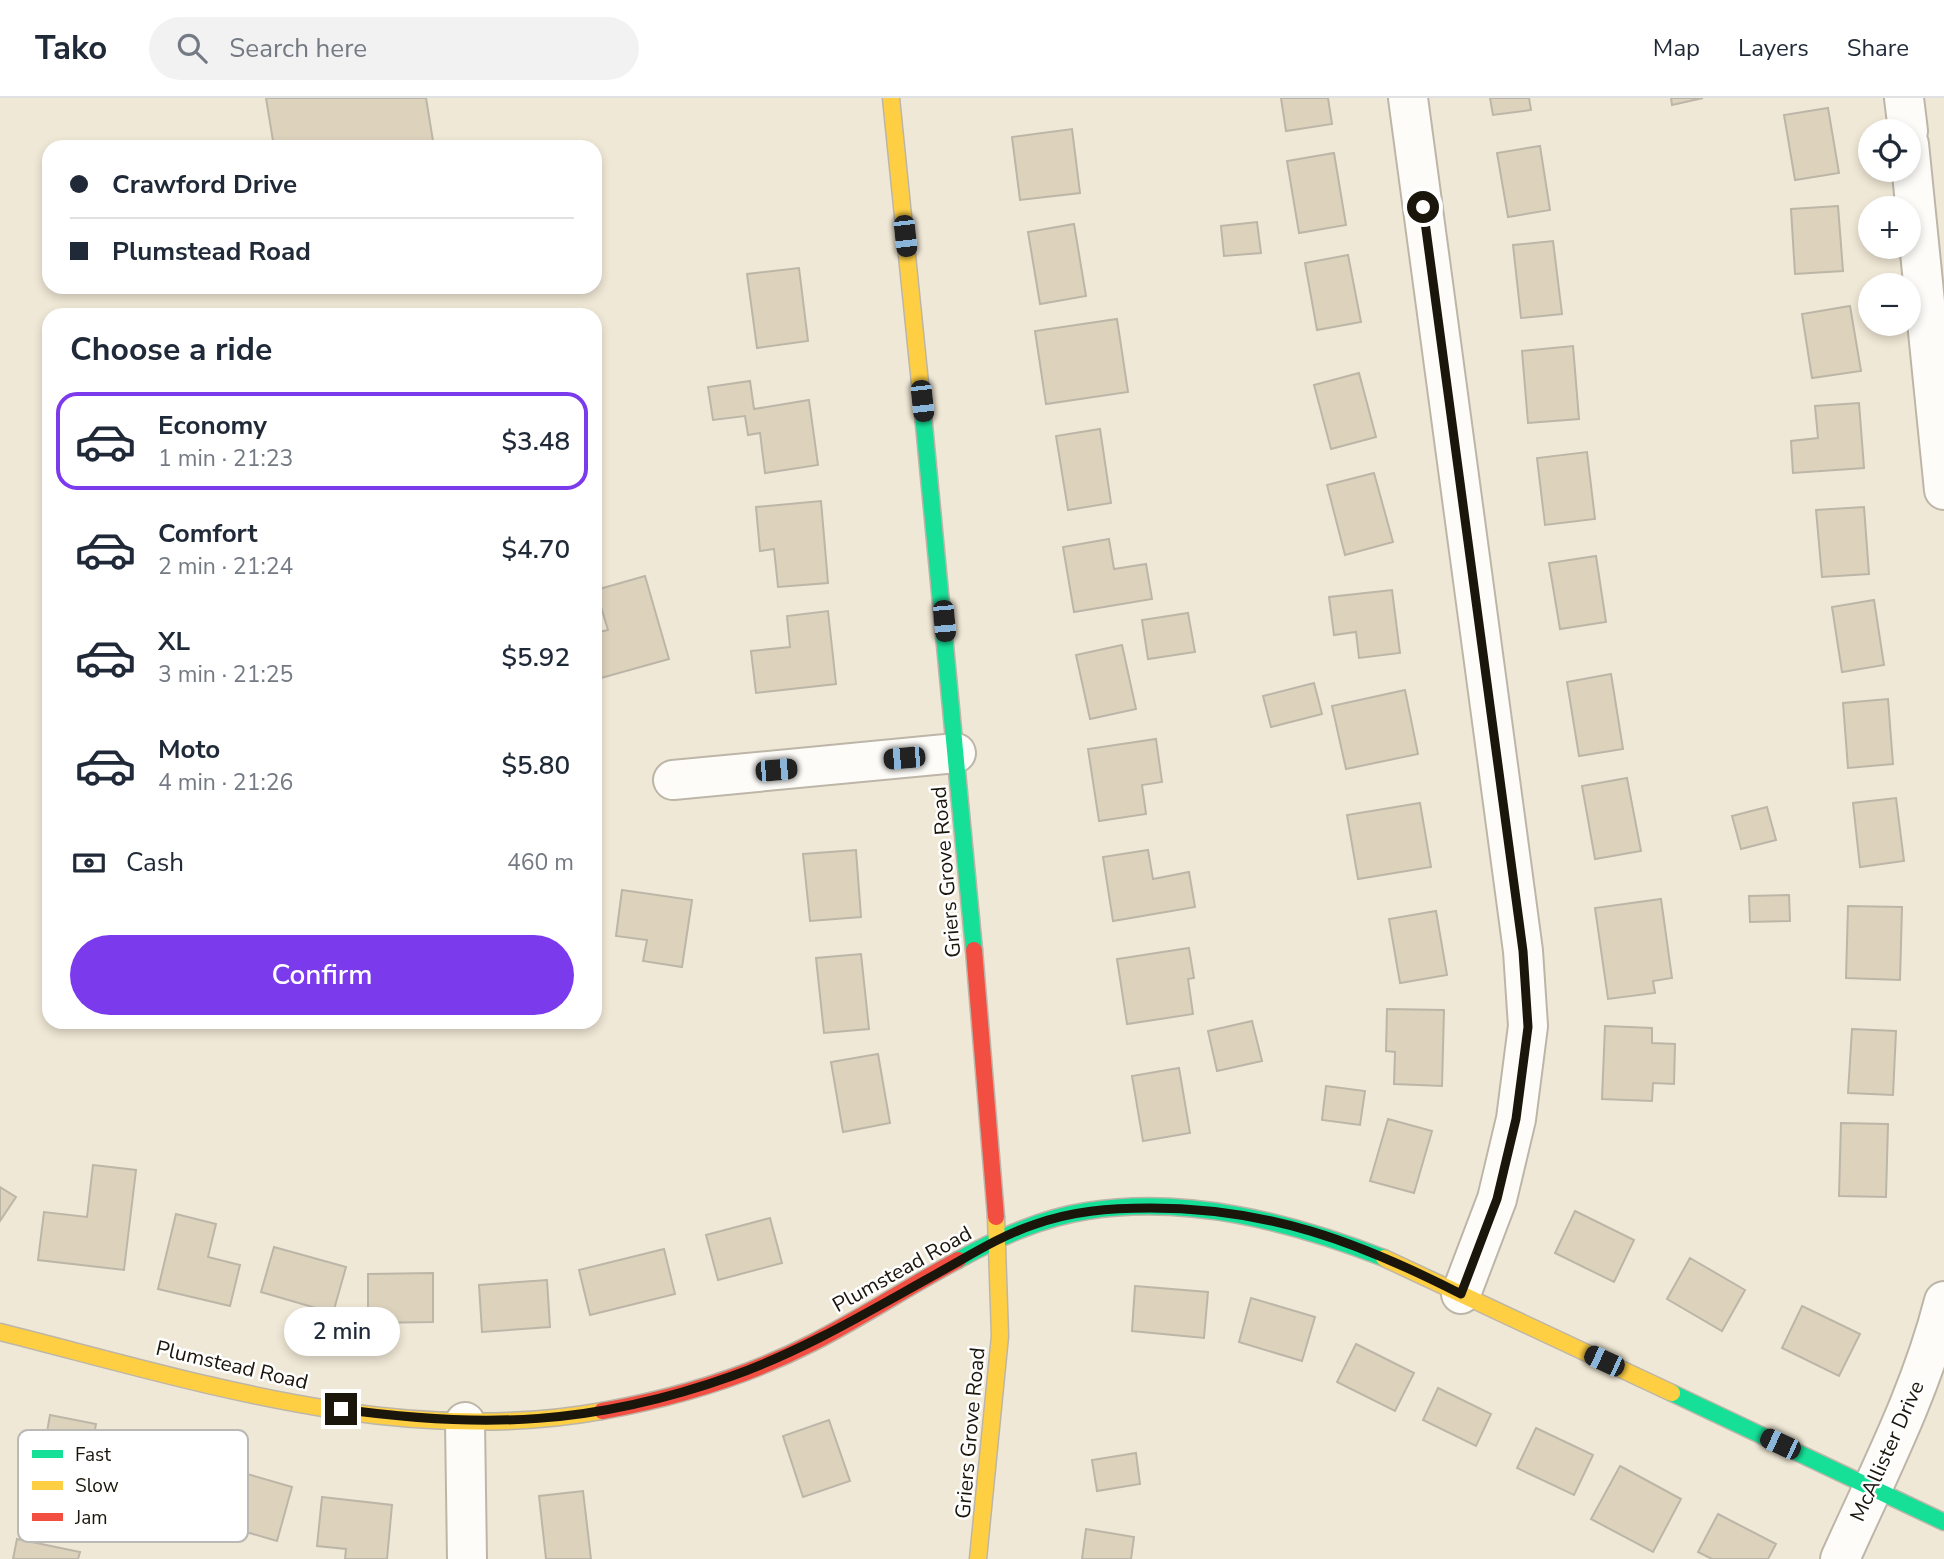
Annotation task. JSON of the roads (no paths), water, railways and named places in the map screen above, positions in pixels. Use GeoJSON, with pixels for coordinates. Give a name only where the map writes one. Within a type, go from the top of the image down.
{"type":"FeatureCollection","features":[{"type":"Feature","properties":{"kind":"street","name":"Griers Grove Road"},"geometry":{"type":"LineString","coordinates":[[891,98],[956,753],[995,1186],[1000,1336],[997,1389],[978,1559]]}},
{"type":"Feature","properties":{"kind":"street"},"geometry":{"type":"LineString","coordinates":[[1408,98],[1523,951],[1528,1027],[1516,1119],[1497,1199],[1461,1294]]}},
{"type":"Feature","properties":{"kind":"street"},"geometry":{"type":"LineString","coordinates":[[1904,98],[1907,119]]}},
{"type":"Feature","properties":{"kind":"street"},"geometry":{"type":"LineString","coordinates":[[1914,182],[1940,385],[1944,490]]}},
{"type":"Feature","properties":{"kind":"street"},"geometry":{"type":"LineString","coordinates":[[673,780],[956,753]]}},
{"type":"Feature","properties":{"kind":"street","name":"Plumstead Road"},"geometry":{"type":"LineString","coordinates":[[0,1332],[287,1401],[422,1420],[464,1422],[584,1415],[665,1398],[733,1376],[811,1343],[997,1241],[1033,1225],[1083,1212],[1188,1208],[1268,1218],[1334,1238],[1417,1271],[1944,1522]]}},
{"type":"Feature","properties":{"kind":"street","name":"McAllister Drive"},"geometry":{"type":"LineString","coordinates":[[1840,1559],[1902,1427],[1936,1334],[1944,1301]]}},
{"type":"Feature","properties":{"kind":"street"},"geometry":{"type":"LineString","coordinates":[[464,1422],[468,1490],[467,1559]]}}]}
